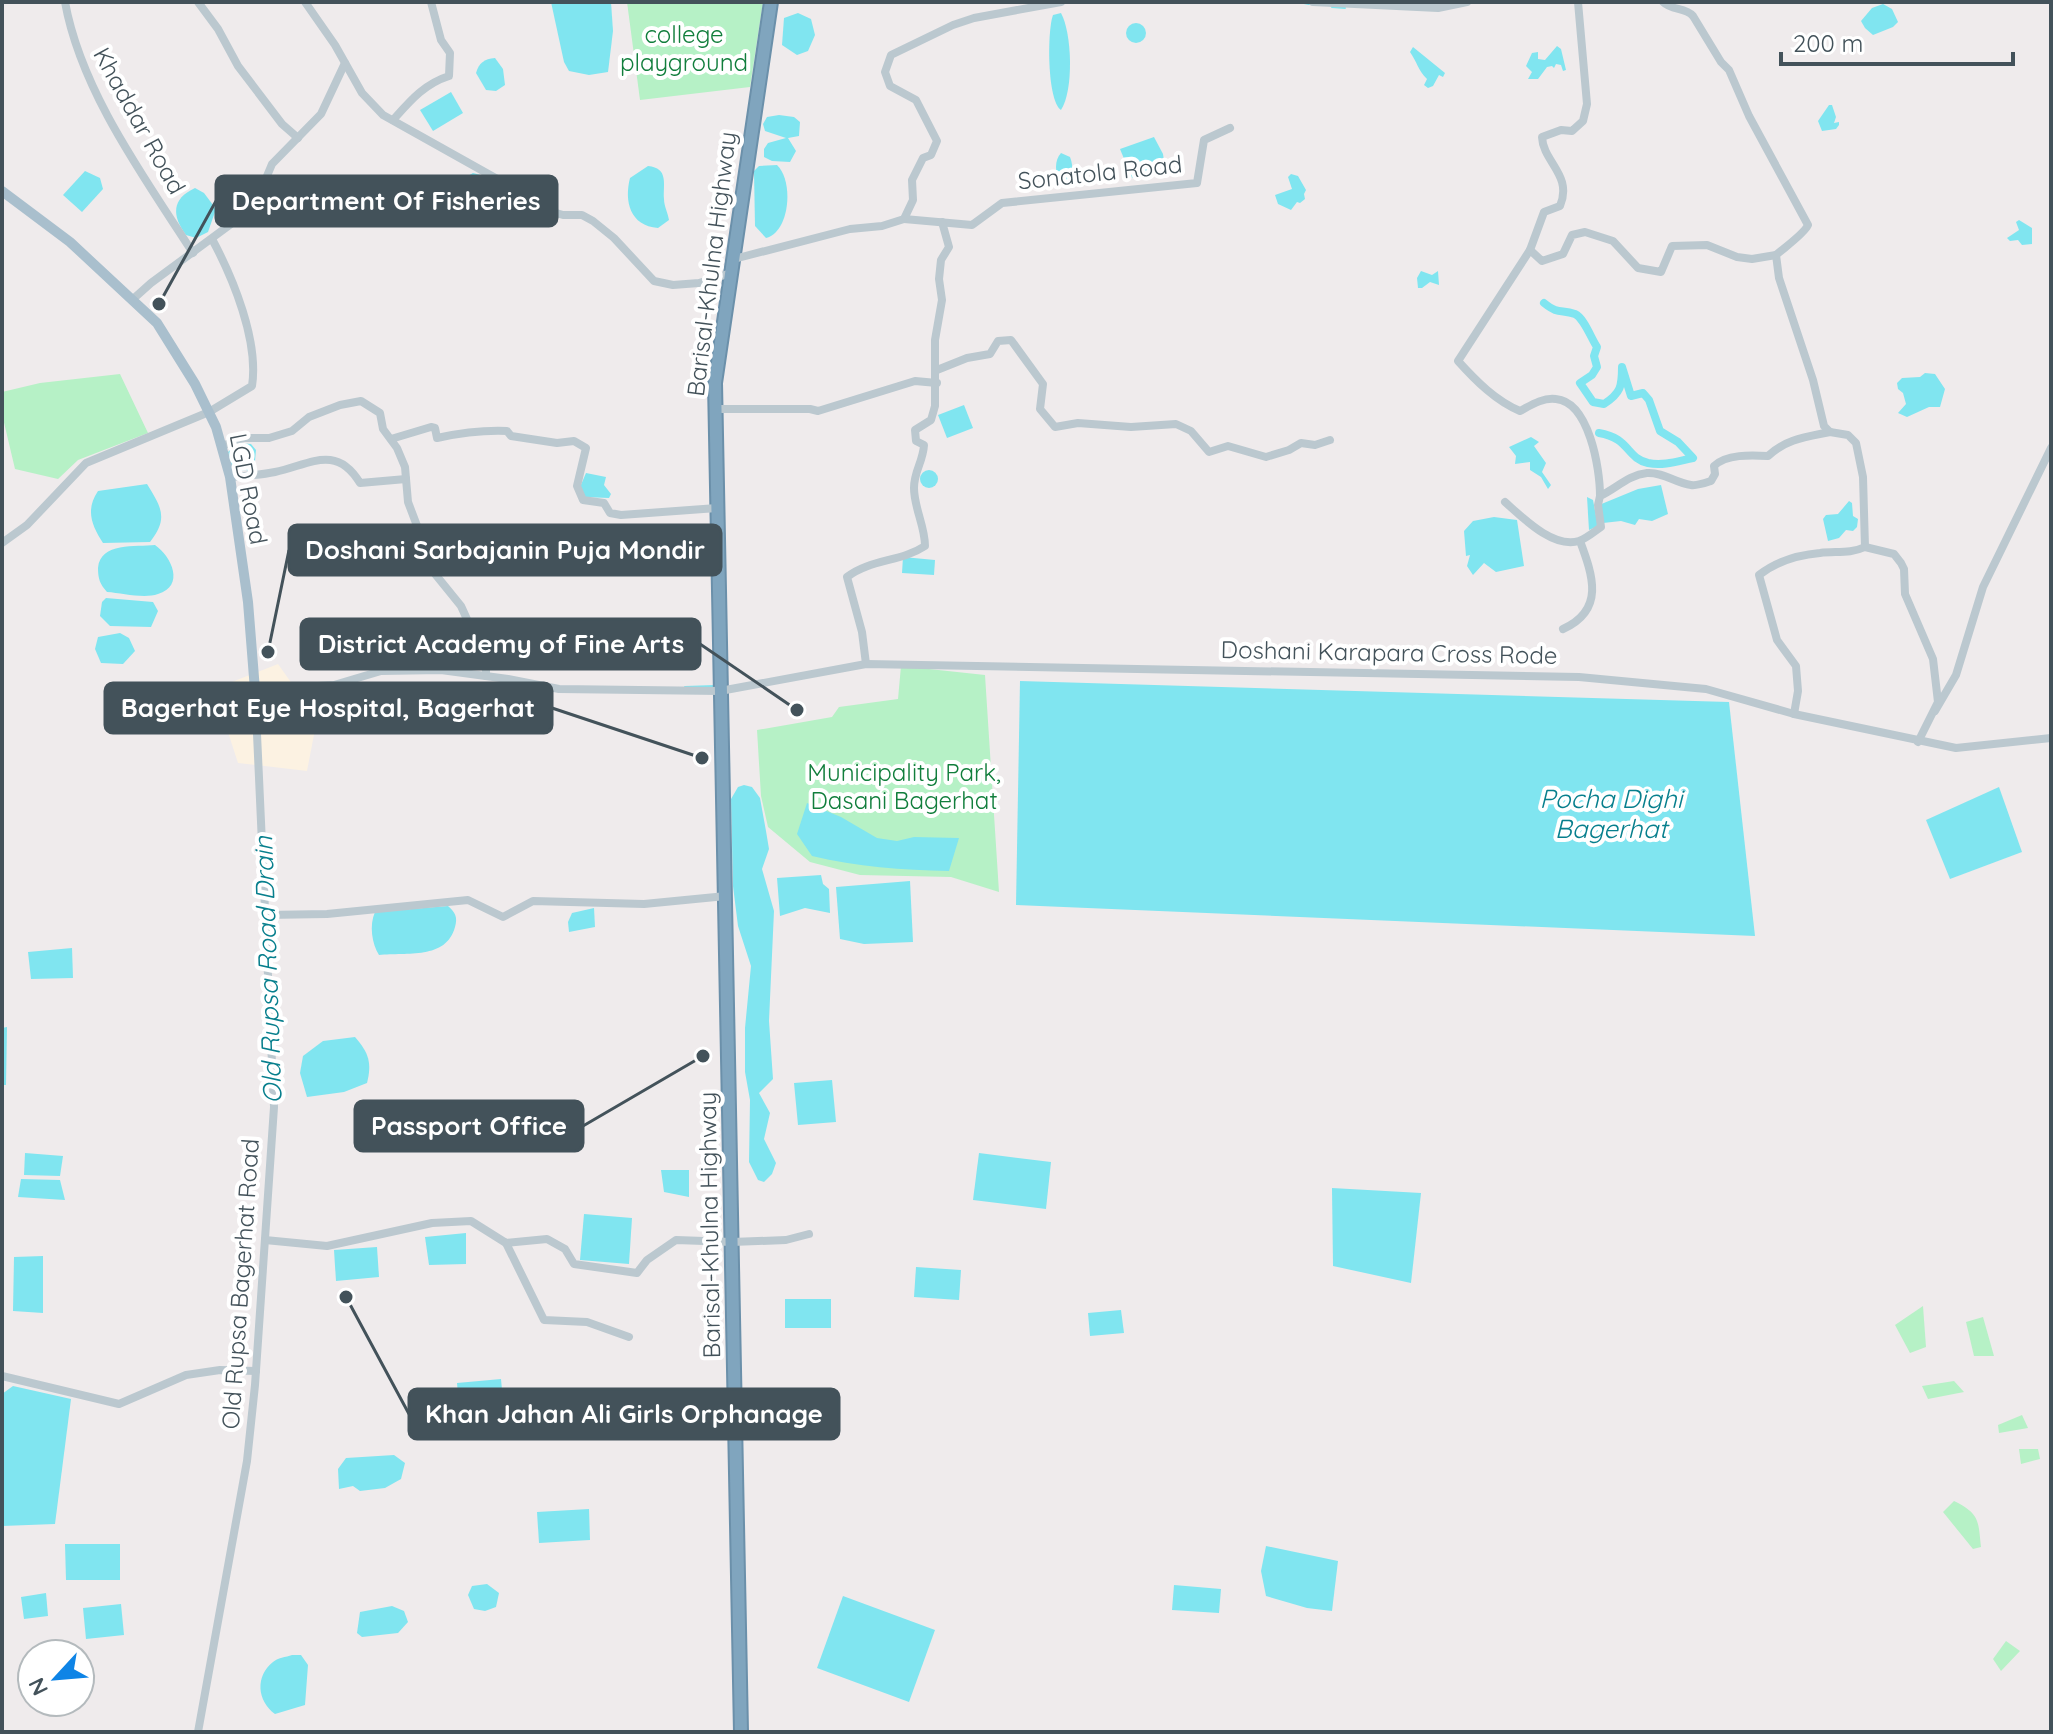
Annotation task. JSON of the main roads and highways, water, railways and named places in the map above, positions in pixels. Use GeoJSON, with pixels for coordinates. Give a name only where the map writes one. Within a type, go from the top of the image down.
{"type":"FeatureCollection","features":[{"type":"Feature","properties":{"kind":"highway","name":"Barisal-Khulna Highway"},"geometry":{"type":"LineString","coordinates":[[741,1732],[715,383],[771,2]]}},
{"type":"Feature","properties":{"kind":"main road","name":"LGD Road"},"geometry":{"type":"LineString","coordinates":[[2,191],[70,242],[157,323],[195,384],[222,446],[230,477],[248,602],[255,690]]}},
{"type":"Feature","properties":{"kind":"water"},"geometry":{"type":"Polygon","coordinates":[[[551,2],[611,2],[613,31],[608,72],[589,75],[569,71],[564,62],[551,2]]]}},
{"type":"Feature","properties":{"kind":"water"},"geometry":{"type":"Polygon","coordinates":[[[1883,4],[1892,9],[1898,22],[1873,35],[1861,21],[1872,8],[1883,4]]]}},
{"type":"Feature","properties":{"kind":"water"},"geometry":{"type":"Polygon","coordinates":[[[798,13],[811,19],[815,35],[808,51],[797,55],[782,45],[784,18],[798,13]]]}},
{"type":"Feature","properties":{"kind":"water"},"geometry":{"type":"Polygon","coordinates":[[[1061,13],[1067,34],[1070,76],[1061,110],[1053,94],[1049,50],[1053,15],[1061,13]]]}},
{"type":"Feature","properties":{"kind":"water"},"geometry":{"type":"Polygon","coordinates":[[[1136,23],[1143,26],[1146,33],[1143,40],[1136,43],[1129,40],[1126,33],[1129,26],[1136,23]]]}},
{"type":"Feature","properties":{"kind":"water"},"geometry":{"type":"Polygon","coordinates":[[[1557,46],[1561,49],[1566,70],[1563,71],[1561,65],[1556,64],[1554,68],[1547,67],[1538,79],[1528,79],[1532,72],[1526,66],[1532,53],[1538,52],[1538,59],[1545,60],[1557,46]]]}},
{"type":"Feature","properties":{"kind":"water"},"geometry":{"type":"Polygon","coordinates":[[[1413,47],[1445,73],[1443,77],[1439,75],[1433,86],[1428,88],[1424,85],[1427,79],[1410,52],[1413,47]]]}},
{"type":"Feature","properties":{"kind":"water"},"geometry":{"type":"Polygon","coordinates":[[[495,58],[503,69],[505,85],[496,91],[486,90],[476,73],[482,62],[495,58]]]}},
{"type":"Feature","properties":{"kind":"water"},"geometry":{"type":"Polygon","coordinates":[[[451,92],[463,113],[433,131],[420,110],[451,92]]]}},
{"type":"Feature","properties":{"kind":"water"},"geometry":{"type":"Polygon","coordinates":[[[1832,105],[1836,117],[1834,123],[1839,122],[1839,125],[1836,129],[1822,131],[1818,121],[1832,105]]]}},
{"type":"Feature","properties":{"kind":"water"},"geometry":{"type":"Polygon","coordinates":[[[767,117],[794,117],[800,122],[799,136],[788,138],[796,151],[790,162],[772,161],[764,157],[768,143],[786,138],[765,131],[763,124],[767,117]]]}},
{"type":"Feature","properties":{"kind":"water"},"geometry":{"type":"Polygon","coordinates":[[[1154,137],[1164,161],[1132,178],[1120,149],[1154,137]]]}},
{"type":"Feature","properties":{"kind":"water"},"geometry":{"type":"Polygon","coordinates":[[[1061,153],[1070,157],[1072,165],[1071,175],[1063,183],[1060,183],[1056,171],[1061,153]]]}},
{"type":"Feature","properties":{"kind":"water"},"geometry":{"type":"Polygon","coordinates":[[[777,165],[786,182],[787,205],[780,226],[766,238],[755,226],[754,171],[759,166],[777,165]]]}},
{"type":"Feature","properties":{"kind":"water"},"geometry":{"type":"Polygon","coordinates":[[[648,166],[659,170],[664,178],[664,202],[669,220],[658,228],[641,223],[631,211],[629,203],[630,178],[648,166]]]}},
{"type":"Feature","properties":{"kind":"water"},"geometry":{"type":"Polygon","coordinates":[[[85,171],[100,178],[103,189],[82,212],[63,195],[85,171]]]}},
{"type":"Feature","properties":{"kind":"water"},"geometry":{"type":"Polygon","coordinates":[[[473,173],[484,176],[491,188],[481,208],[473,211],[462,207],[459,192],[461,183],[473,173]]]}},
{"type":"Feature","properties":{"kind":"water"},"geometry":{"type":"Polygon","coordinates":[[[1291,174],[1298,176],[1306,190],[1305,199],[1297,202],[1291,210],[1278,204],[1275,195],[1292,189],[1288,177],[1291,174]]]}},
{"type":"Feature","properties":{"kind":"water"},"geometry":{"type":"Polygon","coordinates":[[[195,188],[204,193],[216,209],[208,232],[196,238],[186,235],[176,215],[182,197],[195,188]]]}},
{"type":"Feature","properties":{"kind":"water"},"geometry":{"type":"Polygon","coordinates":[[[2019,220],[2032,228],[2032,244],[2022,245],[2018,240],[2010,241],[2007,238],[2019,230],[2016,222],[2019,220]]]}},
{"type":"Feature","properties":{"kind":"water"},"geometry":{"type":"Polygon","coordinates":[[[1421,271],[1432,275],[1438,271],[1439,285],[1430,282],[1418,288],[1417,278],[1421,271]]]}},
{"type":"Feature","properties":{"kind":"water"},"geometry":{"type":"Polygon","coordinates":[[[1925,373],[1935,374],[1945,389],[1940,407],[1929,407],[1907,417],[1898,413],[1906,404],[1897,383],[1902,378],[1920,377],[1925,373]]]}},
{"type":"Feature","properties":{"kind":"water"},"geometry":{"type":"Polygon","coordinates":[[[964,405],[973,428],[947,438],[938,415],[964,405]]]}},
{"type":"Feature","properties":{"kind":"water"},"geometry":{"type":"Polygon","coordinates":[[[1531,437],[1539,442],[1534,446],[1546,463],[1542,472],[1551,485],[1548,489],[1541,477],[1530,470],[1530,462],[1515,464],[1516,456],[1509,447],[1531,437]]]}},
{"type":"Feature","properties":{"kind":"water"},"geometry":{"type":"Polygon","coordinates":[[[238,443],[251,444],[256,450],[254,472],[233,471],[228,452],[238,443]]]}},
{"type":"Feature","properties":{"kind":"water"},"geometry":{"type":"Polygon","coordinates":[[[929,470],[938,479],[929,488],[920,479],[929,470]]]}},
{"type":"Feature","properties":{"kind":"water"},"geometry":{"type":"Polygon","coordinates":[[[586,473],[606,477],[604,485],[611,494],[609,498],[584,497],[580,487],[586,473]]]}},
{"type":"Feature","properties":{"kind":"water"},"geometry":{"type":"Polygon","coordinates":[[[147,484],[161,513],[156,534],[150,542],[103,543],[91,511],[98,491],[147,484]]]}},
{"type":"Feature","properties":{"kind":"water"},"geometry":{"type":"Polygon","coordinates":[[[1661,485],[1668,514],[1652,521],[1639,519],[1635,525],[1621,521],[1603,523],[1599,505],[1638,489],[1661,485]]]}},
{"type":"Feature","properties":{"kind":"water"},"geometry":{"type":"Polygon","coordinates":[[[1587,497],[1593,500],[1598,526],[1589,530],[1587,497]]]}},
{"type":"Feature","properties":{"kind":"water"},"geometry":{"type":"Polygon","coordinates":[[[1849,501],[1853,516],[1858,519],[1857,527],[1828,541],[1823,519],[1826,515],[1838,514],[1849,501]]]}},
{"type":"Feature","properties":{"kind":"water"},"geometry":{"type":"Polygon","coordinates":[[[1494,517],[1517,520],[1524,566],[1496,572],[1484,563],[1473,575],[1467,566],[1470,555],[1466,556],[1464,531],[1473,521],[1494,517]]]}},
{"type":"Feature","properties":{"kind":"water"},"geometry":{"type":"Polygon","coordinates":[[[155,545],[173,571],[171,585],[166,590],[146,596],[107,592],[98,572],[100,560],[105,554],[120,548],[155,545]]]}},
{"type":"Feature","properties":{"kind":"water"},"geometry":{"type":"Polygon","coordinates":[[[903,557],[935,560],[934,575],[902,573],[903,557]]]}},
{"type":"Feature","properties":{"kind":"water"},"geometry":{"type":"Polygon","coordinates":[[[106,598],[153,602],[158,611],[151,627],[110,626],[100,616],[102,602],[106,598]]]}},
{"type":"Feature","properties":{"kind":"water"},"geometry":{"type":"Polygon","coordinates":[[[120,633],[129,638],[135,651],[123,664],[101,663],[95,649],[98,637],[120,633]]]}},
{"type":"Feature","properties":{"kind":"water","name":"Pocha Dighi Bagerhat"},"geometry":{"type":"Polygon","coordinates":[[[1020,681],[1729,702],[1755,936],[1016,905],[1020,681]]]}},
{"type":"Feature","properties":{"kind":"water"},"geometry":{"type":"Polygon","coordinates":[[[738,787],[752,787],[760,798],[769,849],[762,869],[774,911],[769,1021],[773,1079],[759,1093],[770,1113],[764,1139],[776,1163],[772,1174],[764,1182],[758,1180],[749,1162],[750,1100],[745,1072],[745,1028],[751,966],[738,926],[733,886],[731,799],[738,787]]]}},
{"type":"Feature","properties":{"kind":"water"},"geometry":{"type":"Polygon","coordinates":[[[1999,787],[2022,852],[1950,879],[1926,820],[1999,787]]]}},
{"type":"Feature","properties":{"kind":"water"},"geometry":{"type":"Polygon","coordinates":[[[807,803],[841,817],[877,838],[897,841],[914,837],[959,838],[949,871],[880,867],[812,856],[797,834],[807,803]]]}},
{"type":"Feature","properties":{"kind":"water"},"geometry":{"type":"Polygon","coordinates":[[[821,875],[823,884],[829,889],[830,913],[805,908],[780,916],[777,878],[821,875]]]}},
{"type":"Feature","properties":{"kind":"water"},"geometry":{"type":"Polygon","coordinates":[[[910,881],[913,942],[864,944],[840,939],[836,887],[910,881]]]}},
{"type":"Feature","properties":{"kind":"water"},"geometry":{"type":"Polygon","coordinates":[[[448,906],[455,915],[456,923],[450,938],[443,945],[424,952],[379,955],[372,934],[375,912],[448,906]]]}},
{"type":"Feature","properties":{"kind":"water"},"geometry":{"type":"Polygon","coordinates":[[[594,908],[595,927],[569,932],[568,922],[572,913],[594,908]]]}},
{"type":"Feature","properties":{"kind":"water"},"geometry":{"type":"Polygon","coordinates":[[[72,948],[73,978],[31,979],[28,952],[72,948]]]}},
{"type":"Feature","properties":{"kind":"water"},"geometry":{"type":"Polygon","coordinates":[[[7,1027],[6,1085],[2,1085],[2,1028],[7,1027]]]}},
{"type":"Feature","properties":{"kind":"water"},"geometry":{"type":"Polygon","coordinates":[[[355,1037],[368,1058],[367,1083],[344,1092],[307,1097],[300,1073],[303,1056],[323,1041],[355,1037]]]}},
{"type":"Feature","properties":{"kind":"water"},"geometry":{"type":"Polygon","coordinates":[[[832,1080],[836,1122],[798,1125],[794,1083],[832,1080]]]}},
{"type":"Feature","properties":{"kind":"water"},"geometry":{"type":"Polygon","coordinates":[[[25,1153],[63,1156],[60,1176],[24,1175],[25,1153]]]}},
{"type":"Feature","properties":{"kind":"water"},"geometry":{"type":"Polygon","coordinates":[[[979,1153],[1051,1162],[1046,1209],[973,1200],[979,1153]]]}},
{"type":"Feature","properties":{"kind":"water"},"geometry":{"type":"Polygon","coordinates":[[[661,1170],[689,1170],[689,1197],[664,1192],[661,1170]]]}},
{"type":"Feature","properties":{"kind":"water"},"geometry":{"type":"Polygon","coordinates":[[[21,1179],[60,1180],[65,1200],[18,1197],[21,1179]]]}},
{"type":"Feature","properties":{"kind":"water"},"geometry":{"type":"Polygon","coordinates":[[[1332,1188],[1421,1193],[1411,1283],[1333,1266],[1332,1188]]]}},
{"type":"Feature","properties":{"kind":"water"},"geometry":{"type":"Polygon","coordinates":[[[584,1214],[632,1218],[629,1264],[580,1260],[584,1214]]]}},
{"type":"Feature","properties":{"kind":"water"},"geometry":{"type":"Polygon","coordinates":[[[466,1233],[466,1264],[429,1265],[425,1237],[466,1233]]]}},
{"type":"Feature","properties":{"kind":"water"},"geometry":{"type":"Polygon","coordinates":[[[377,1247],[379,1277],[336,1281],[334,1250],[377,1247]]]}},
{"type":"Feature","properties":{"kind":"water"},"geometry":{"type":"Polygon","coordinates":[[[43,1256],[43,1313],[13,1311],[14,1257],[43,1256]]]}},
{"type":"Feature","properties":{"kind":"water"},"geometry":{"type":"Polygon","coordinates":[[[916,1267],[961,1270],[959,1300],[914,1297],[916,1267]]]}},
{"type":"Feature","properties":{"kind":"water"},"geometry":{"type":"Polygon","coordinates":[[[785,1299],[831,1299],[831,1328],[785,1328],[785,1299]]]}},
{"type":"Feature","properties":{"kind":"water"},"geometry":{"type":"Polygon","coordinates":[[[1121,1310],[1124,1333],[1090,1336],[1088,1313],[1121,1310]]]}},
{"type":"Feature","properties":{"kind":"water"},"geometry":{"type":"Polygon","coordinates":[[[501,1379],[505,1423],[461,1426],[457,1383],[501,1379]]]}},
{"type":"Feature","properties":{"kind":"water"},"geometry":{"type":"Polygon","coordinates":[[[13,1386],[71,1399],[55,1524],[2,1526],[2,1394],[13,1386]]]}},
{"type":"Feature","properties":{"kind":"water"},"geometry":{"type":"Polygon","coordinates":[[[394,1455],[405,1463],[401,1479],[385,1488],[360,1491],[353,1486],[339,1489],[338,1469],[346,1458],[394,1455]]]}},
{"type":"Feature","properties":{"kind":"water"},"geometry":{"type":"Polygon","coordinates":[[[589,1509],[590,1540],[539,1543],[537,1512],[589,1509]]]}},
{"type":"Feature","properties":{"kind":"water"},"geometry":{"type":"Polygon","coordinates":[[[65,1544],[120,1544],[120,1580],[66,1580],[65,1544]]]}},
{"type":"Feature","properties":{"kind":"water"},"geometry":{"type":"Polygon","coordinates":[[[1266,1546],[1338,1561],[1332,1611],[1307,1608],[1266,1596],[1261,1571],[1266,1546]]]}},
{"type":"Feature","properties":{"kind":"water"},"geometry":{"type":"Polygon","coordinates":[[[487,1584],[499,1593],[496,1607],[485,1611],[474,1609],[468,1595],[472,1586],[487,1584]]]}},
{"type":"Feature","properties":{"kind":"water"},"geometry":{"type":"Polygon","coordinates":[[[1174,1585],[1221,1589],[1219,1613],[1172,1610],[1174,1585]]]}},
{"type":"Feature","properties":{"kind":"water"},"geometry":{"type":"Polygon","coordinates":[[[46,1593],[48,1616],[24,1619],[21,1597],[46,1593]]]}},
{"type":"Feature","properties":{"kind":"water"},"geometry":{"type":"Polygon","coordinates":[[[843,1596],[935,1630],[909,1702],[817,1668],[843,1596]]]}},
{"type":"Feature","properties":{"kind":"water"},"geometry":{"type":"Polygon","coordinates":[[[121,1604],[124,1635],[86,1638],[83,1608],[121,1604]]]}},
{"type":"Feature","properties":{"kind":"water"},"geometry":{"type":"Polygon","coordinates":[[[392,1606],[404,1611],[408,1622],[398,1633],[362,1637],[357,1633],[360,1612],[392,1606]]]}},
{"type":"Feature","properties":{"kind":"water"},"geometry":{"type":"Polygon","coordinates":[[[301,1655],[308,1665],[305,1705],[275,1714],[262,1696],[263,1674],[273,1662],[301,1655]]]}},
{"type":"Feature","properties":{"kind":"waterway"},"geometry":{"type":"LineString","coordinates":[[1299,2],[1309,4]]}},
{"type":"Feature","properties":{"kind":"waterway"},"geometry":{"type":"LineString","coordinates":[[1517,2],[1534,2]]}},
{"type":"Feature","properties":{"kind":"waterway"},"geometry":{"type":"LineString","coordinates":[[1332,7],[1345,8]]}},
{"type":"Feature","properties":{"kind":"waterway"},"geometry":{"type":"LineString","coordinates":[[1544,303],[1578,316],[1597,347],[1594,356],[1597,367],[1580,383],[1593,402],[1604,404],[1614,396],[1621,384],[1622,367],[1631,396],[1643,393],[1649,400],[1660,431],[1678,442],[1693,458],[1665,464],[1648,463],[1635,457],[1617,439],[1599,433]]}},
{"type":"Feature","properties":{"kind":"waterway"},"geometry":{"type":"LineString","coordinates":[[685,687],[715,686]]}},
{"type":"Feature","properties":{"kind":"place","name":"Department Of Fisheries"},"geometry":{"type":"Point","coordinates":[159,304]}},
{"type":"Feature","properties":{"kind":"place","name":"Doshani Sarbajanin Puja Mondir"},"geometry":{"type":"Point","coordinates":[268,652]}},
{"type":"Feature","properties":{"kind":"place","name":"District Academy of Fine Arts"},"geometry":{"type":"Point","coordinates":[797,710]}},
{"type":"Feature","properties":{"kind":"place","name":"Bagerhat Eye Hospital, Bagerhat"},"geometry":{"type":"Point","coordinates":[702,758]}},
{"type":"Feature","properties":{"kind":"place","name":"Passport Office"},"geometry":{"type":"Point","coordinates":[703,1056]}},
{"type":"Feature","properties":{"kind":"place","name":"Khan Jahan Ali Girls Orphanage"},"geometry":{"type":"Point","coordinates":[346,1297]}},
{"type":"Feature","properties":{"kind":"park label","name":"college playground"},"geometry":{"type":"Point","coordinates":[684,49]}},
{"type":"Feature","properties":{"kind":"park label","name":"Municipality Park, Dasani Bagerhat"},"geometry":{"type":"Point","coordinates":[904,787]}},
{"type":"Feature","properties":{"kind":"water label","name":"Old Rupsa Road Drain"},"geometry":{"type":"Point","coordinates":[268,970]}}]}
